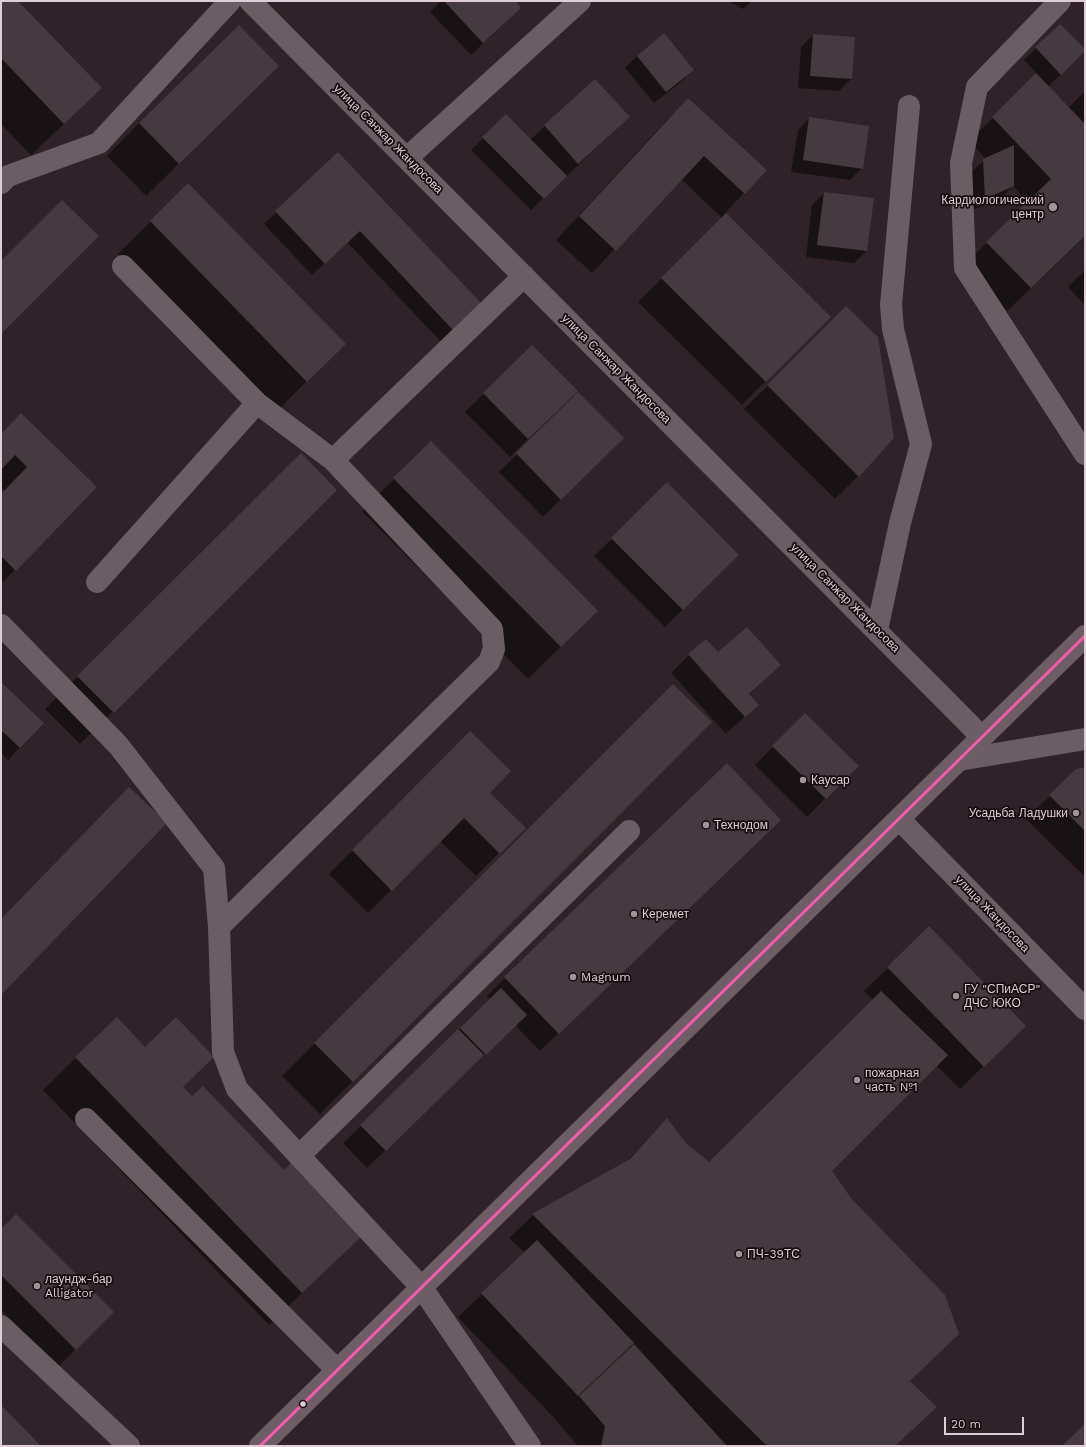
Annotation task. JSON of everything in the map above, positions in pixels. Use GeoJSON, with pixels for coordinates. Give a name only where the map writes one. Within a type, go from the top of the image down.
{"type":"FeatureCollection","features":[{"type":"Feature","properties":{"kind":"main road"},"geometry":{"type":"LineString","coordinates":[[260,1446],[1085,636]]}},
{"type":"Feature","properties":{"kind":"street"},"geometry":{"type":"LineString","coordinates":[[3,176],[99,143],[230,1]]}},
{"type":"Feature","properties":{"kind":"street","name":"улица Санжар Жандосова"},"geometry":{"type":"LineString","coordinates":[[250,1],[982,737]]}},
{"type":"Feature","properties":{"kind":"street"},"geometry":{"type":"LineString","coordinates":[[407,158],[580,1]]}},
{"type":"Feature","properties":{"kind":"street"},"geometry":{"type":"LineString","coordinates":[[1060,1],[977,86],[961,163],[965,268],[1085,454]]}},
{"type":"Feature","properties":{"kind":"street"},"geometry":{"type":"LineString","coordinates":[[877,630],[900,523],[921,444],[893,329],[891,305],[909,106]]}},
{"type":"Feature","properties":{"kind":"street"},"geometry":{"type":"LineString","coordinates":[[124,266],[257,403],[333,460],[492,629],[494,649],[489,662],[218,927]]}},
{"type":"Feature","properties":{"kind":"street"},"geometry":{"type":"LineString","coordinates":[[333,460],[524,276]]}},
{"type":"Feature","properties":{"kind":"street"},"geometry":{"type":"LineString","coordinates":[[97,582],[257,403]]}},
{"type":"Feature","properties":{"kind":"street"},"geometry":{"type":"LineString","coordinates":[[1,625],[118,744],[214,868],[223,1052],[237,1089],[422,1288],[530,1446]]}},
{"type":"Feature","properties":{"kind":"street"},"geometry":{"type":"LineString","coordinates":[[959,760],[1085,739]]}},
{"type":"Feature","properties":{"kind":"street","name":"улица Жандосова"},"geometry":{"type":"LineString","coordinates":[[899,819],[1085,1009]]}},
{"type":"Feature","properties":{"kind":"street"},"geometry":{"type":"LineString","coordinates":[[299,1156],[630,831]]}},
{"type":"Feature","properties":{"kind":"street"},"geometry":{"type":"LineString","coordinates":[[86,1119],[338,1370]]}},
{"type":"Feature","properties":{"kind":"street"},"geometry":{"type":"LineString","coordinates":[[1,1326],[129,1446]]}},
{"type":"Feature","properties":{"kind":"building"},"geometry":{"type":"Polygon","coordinates":[[[1,1],[18,1],[102,88],[64,124],[1,58],[1,1]]]}},
{"type":"Feature","properties":{"kind":"building"},"geometry":{"type":"Polygon","coordinates":[[[444,1],[515,1],[521,8],[483,43],[444,1]]]}},
{"type":"Feature","properties":{"kind":"building"},"geometry":{"type":"Polygon","coordinates":[[[1060,24],[1085,49],[1085,51],[1061,75],[1035,47],[1060,24]]]}},
{"type":"Feature","properties":{"kind":"building"},"geometry":{"type":"Polygon","coordinates":[[[239,25],[279,66],[179,164],[139,123],[239,25]]]}},
{"type":"Feature","properties":{"kind":"building"},"geometry":{"type":"Polygon","coordinates":[[[664,33],[694,70],[666,92],[637,56],[664,33]]]}},
{"type":"Feature","properties":{"kind":"building"},"geometry":{"type":"Polygon","coordinates":[[[813,34],[855,37],[852,79],[810,76],[813,34]]]}},
{"type":"Feature","properties":{"kind":"building","name":"Кардиологический центр"},"geometry":{"type":"Polygon","coordinates":[[[1036,73],[1085,124],[1085,236],[1031,288],[986,242],[1051,179],[992,117],[1036,73]]]}},
{"type":"Feature","properties":{"kind":"building"},"geometry":{"type":"Polygon","coordinates":[[[595,79],[630,117],[578,164],[544,125],[595,79]]]}},
{"type":"Feature","properties":{"kind":"building"},"geometry":{"type":"Polygon","coordinates":[[[688,98],[767,170],[745,194],[704,156],[616,251],[579,216],[688,98]]]}},
{"type":"Feature","properties":{"kind":"building"},"geometry":{"type":"Polygon","coordinates":[[[506,114],[567,176],[544,199],[482,137],[506,114]]]}},
{"type":"Feature","properties":{"kind":"building"},"geometry":{"type":"Polygon","coordinates":[[[809,117],[869,126],[863,169],[803,160],[809,117]]]}},
{"type":"Feature","properties":{"kind":"building"},"geometry":{"type":"Polygon","coordinates":[[[1014,145],[1014,186],[985,199],[983,159],[1014,145]]]}},
{"type":"Feature","properties":{"kind":"building"},"geometry":{"type":"Polygon","coordinates":[[[338,152],[481,303],[453,330],[360,231],[325,264],[275,211],[338,152]]]}},
{"type":"Feature","properties":{"kind":"building"},"geometry":{"type":"Polygon","coordinates":[[[188,183],[346,344],[307,382],[150,221],[188,183]]]}},
{"type":"Feature","properties":{"kind":"building"},"geometry":{"type":"Polygon","coordinates":[[[824,192],[874,198],[867,251],[817,245],[824,192]]]}},
{"type":"Feature","properties":{"kind":"building"},"geometry":{"type":"Polygon","coordinates":[[[62,200],[99,236],[1,334],[1,261],[62,200]]]}},
{"type":"Feature","properties":{"kind":"building"},"geometry":{"type":"Polygon","coordinates":[[[726,213],[831,317],[766,382],[661,278],[726,213]]]}},
{"type":"Feature","properties":{"kind":"building"},"geometry":{"type":"Polygon","coordinates":[[[846,306],[878,337],[894,438],[859,477],[767,385],[846,306]]]}},
{"type":"Feature","properties":{"kind":"building"},"geometry":{"type":"Polygon","coordinates":[[[532,345],[578,391],[528,439],[483,393],[532,345]]]}},
{"type":"Feature","properties":{"kind":"building"},"geometry":{"type":"Polygon","coordinates":[[[578,392],[624,438],[561,500],[516,453],[578,392]]]}},
{"type":"Feature","properties":{"kind":"building"},"geometry":{"type":"Polygon","coordinates":[[[21,413],[97,487],[16,571],[1,556],[1,494],[27,467],[15,455],[1,470],[1,434],[21,413]]]}},
{"type":"Feature","properties":{"kind":"building"},"geometry":{"type":"Polygon","coordinates":[[[431,441],[598,611],[561,647],[393,478],[431,441]]]}},
{"type":"Feature","properties":{"kind":"building"},"geometry":{"type":"Polygon","coordinates":[[[301,453],[337,490],[114,713],[77,676],[301,453]]]}},
{"type":"Feature","properties":{"kind":"building"},"geometry":{"type":"Polygon","coordinates":[[[667,482],[739,555],[683,610],[611,538],[667,482]]]}},
{"type":"Feature","properties":{"kind":"building"},"geometry":{"type":"Polygon","coordinates":[[[747,627],[781,665],[749,694],[759,705],[745,717],[688,654],[706,639],[718,652],[747,627]]]}},
{"type":"Feature","properties":{"kind":"building"},"geometry":{"type":"Polygon","coordinates":[[[1,682],[44,723],[20,748],[1,730],[1,682]]]}},
{"type":"Feature","properties":{"kind":"building"},"geometry":{"type":"Polygon","coordinates":[[[673,684],[712,722],[353,1082],[314,1043],[673,684]]]}},
{"type":"Feature","properties":{"kind":"building"},"geometry":{"type":"Polygon","coordinates":[[[805,713],[859,766],[826,799],[772,746],[805,713]]]}},
{"type":"Feature","properties":{"kind":"building"},"geometry":{"type":"Polygon","coordinates":[[[470,731],[511,771],[490,793],[526,828],[500,854],[464,818],[392,891],[352,850],[470,731]]]}},
{"type":"Feature","properties":{"kind":"building"},"geometry":{"type":"Polygon","coordinates":[[[727,763],[781,820],[559,1034],[504,977],[727,763]]]}},
{"type":"Feature","properties":{"kind":"building","name":"Усадьба Ладушки"},"geometry":{"type":"Polygon","coordinates":[[[1085,767],[1085,831],[1049,795],[1076,769],[1085,767]]]}},
{"type":"Feature","properties":{"kind":"building"},"geometry":{"type":"Polygon","coordinates":[[[129,787],[167,823],[1,995],[1,919],[129,787]]]}},
{"type":"Feature","properties":{"kind":"building","name":"ГУ \"СПиАСР\" ДЧС ЮКО"},"geometry":{"type":"Polygon","coordinates":[[[929,926],[1026,1026],[984,1067],[887,967],[929,926]]]}},
{"type":"Feature","properties":{"kind":"building"},"geometry":{"type":"Polygon","coordinates":[[[501,988],[527,1015],[486,1055],[460,1028],[501,988]]]}},
{"type":"Feature","properties":{"kind":"building","name":"ПЧ-39ТС"},"geometry":{"type":"Polygon","coordinates":[[[881,991],[948,1055],[832,1171],[851,1198],[945,1295],[959,1334],[910,1381],[937,1407],[895,1446],[771,1446],[765,1444],[532,1214],[630,1159],[667,1118],[686,1143],[709,1162],[881,991]]]}},
{"type":"Feature","properties":{"kind":"building"},"geometry":{"type":"Polygon","coordinates":[[[117,1017],[145,1047],[176,1017],[214,1057],[183,1087],[192,1096],[203,1086],[284,1170],[291,1163],[361,1237],[302,1293],[75,1057],[117,1017]]]}},
{"type":"Feature","properties":{"kind":"building"},"geometry":{"type":"Polygon","coordinates":[[[458,1029],[484,1055],[386,1151],[360,1125],[458,1029]]]}},
{"type":"Feature","properties":{"kind":"building"},"geometry":{"type":"Polygon","coordinates":[[[16,1214],[114,1312],[76,1350],[1,1275],[1,1229],[16,1214]]]}},
{"type":"Feature","properties":{"kind":"building"},"geometry":{"type":"Polygon","coordinates":[[[537,1240],[634,1343],[578,1396],[481,1293],[537,1240]]]}},
{"type":"Feature","properties":{"kind":"building"},"geometry":{"type":"Polygon","coordinates":[[[634,1344],[727,1446],[601,1446],[605,1426],[579,1396],[634,1344]]]}},
{"type":"Feature","properties":{"kind":"building"},"geometry":{"type":"Polygon","coordinates":[[[1,1405],[41,1446],[1,1446],[1,1405]]]}},
{"type":"Feature","properties":{"kind":"building"},"geometry":{"type":"Polygon","coordinates":[[[1085,1424],[1085,1446],[1062,1446],[1085,1424]]]}},
{"type":"Feature","properties":{"kind":"transit line"},"geometry":{"type":"LineString","coordinates":[[260,1446],[1085,636]]}},
{"type":"Feature","properties":{"kind":"place","name":"Кардиологический центр"},"geometry":{"type":"Point","coordinates":[1053,207]}},
{"type":"Feature","properties":{"kind":"place","name":"Каусар"},"geometry":{"type":"Point","coordinates":[803,780]}},
{"type":"Feature","properties":{"kind":"place","name":"Усадьба Ладушки"},"geometry":{"type":"Point","coordinates":[1076,813]}},
{"type":"Feature","properties":{"kind":"place","name":"Технодом"},"geometry":{"type":"Point","coordinates":[706,825]}},
{"type":"Feature","properties":{"kind":"place","name":"Керемет"},"geometry":{"type":"Point","coordinates":[634,914]}},
{"type":"Feature","properties":{"kind":"place","name":"Magnum"},"geometry":{"type":"Point","coordinates":[573,977]}},
{"type":"Feature","properties":{"kind":"place","name":"ГУ \"СПиАСР\" ДЧС ЮКО"},"geometry":{"type":"Point","coordinates":[956,996]}},
{"type":"Feature","properties":{"kind":"place","name":"пожарная часть №1"},"geometry":{"type":"Point","coordinates":[857,1080]}},
{"type":"Feature","properties":{"kind":"place","name":"ПЧ-39ТС"},"geometry":{"type":"Point","coordinates":[739,1254]}},
{"type":"Feature","properties":{"kind":"place","name":"лаундж-бар Alligator"},"geometry":{"type":"Point","coordinates":[37,1286]}}]}
